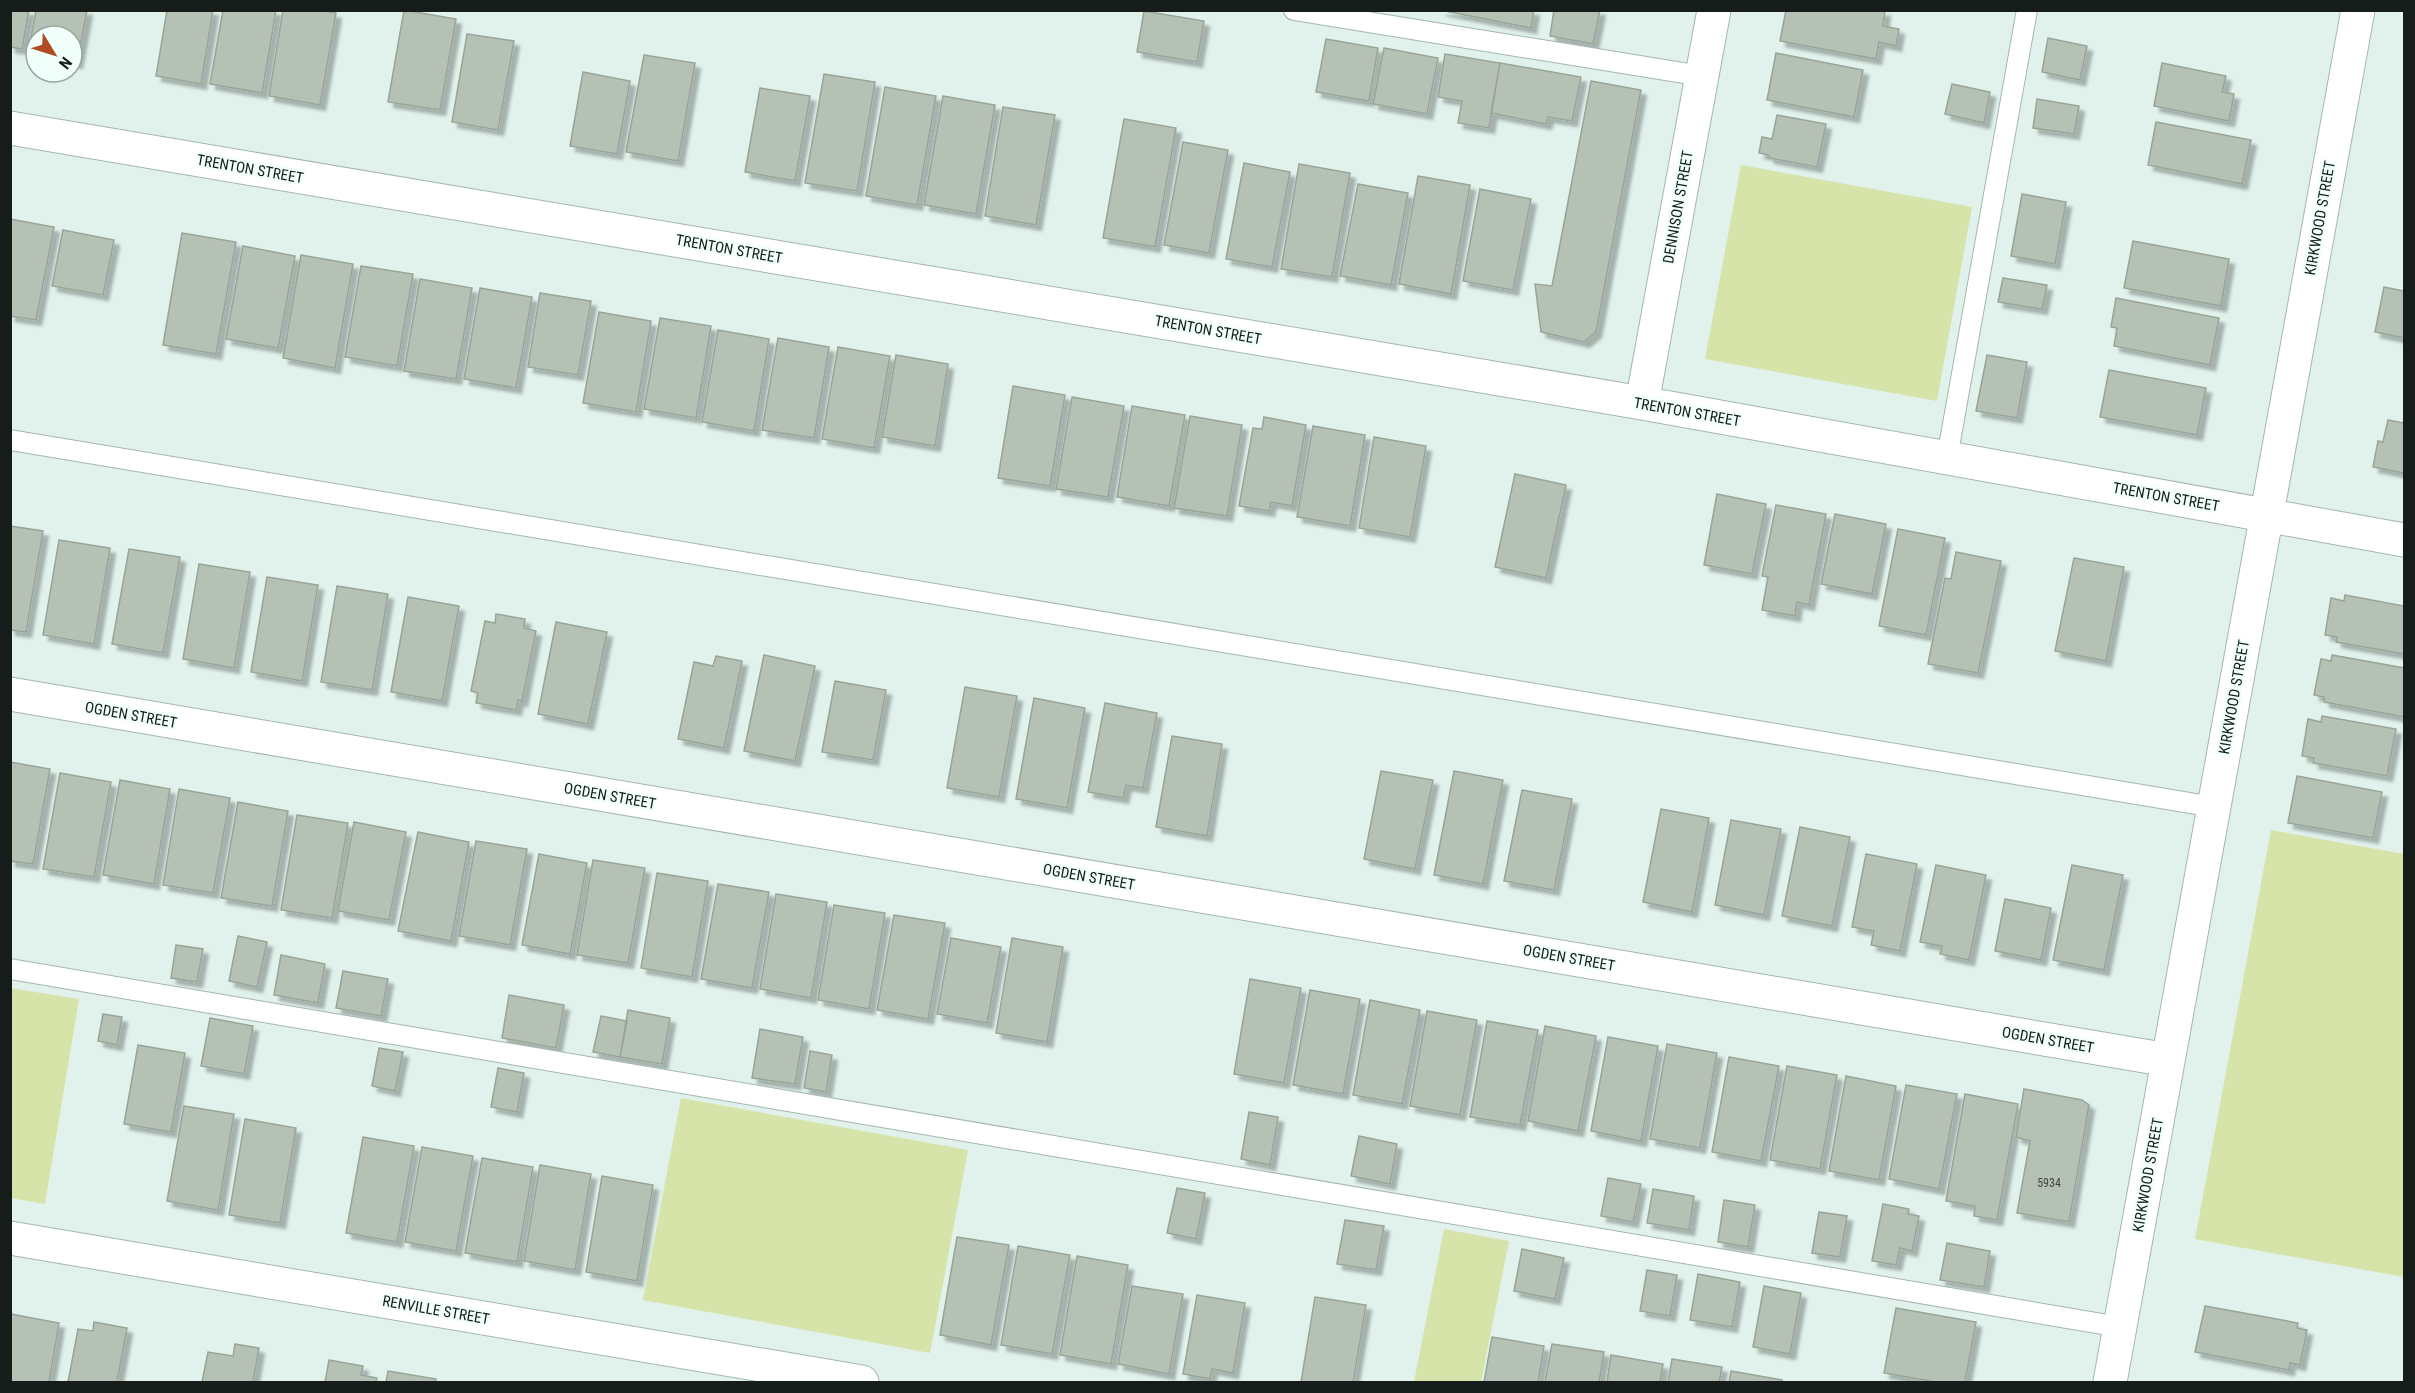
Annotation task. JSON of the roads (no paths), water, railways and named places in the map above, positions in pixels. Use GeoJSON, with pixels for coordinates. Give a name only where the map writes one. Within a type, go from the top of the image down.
{"type":"FeatureCollection","features":[{"type":"Feature","properties":{"kind":"street","name":"DENNISON STREET"},"geometry":{"type":"LineString","coordinates":[[1642,403],[1714,10]]}},
{"type":"Feature","properties":{"kind":"street","name":"KIRKWOOD STREET"},"geometry":{"type":"LineString","coordinates":[[2110,1383],[2358,10]]}},
{"type":"Feature","properties":{"kind":"street","name":"TRENTON STREET"},"geometry":{"type":"LineString","coordinates":[[10,128],[1642,403],[2404,540]]}},
{"type":"Feature","properties":{"kind":"street","name":"OGDEN STREET"},"geometry":{"type":"LineString","coordinates":[[10,694],[2168,1060]]}},
{"type":"Feature","properties":{"kind":"street","name":"RENVILLE STREET"},"geometry":{"type":"LineString","coordinates":[[10,1238],[862,1383]]}},
{"type":"Feature","properties":{"kind":"lane"},"geometry":{"type":"LineString","coordinates":[[1294,10],[1702,76]]}},
{"type":"Feature","properties":{"kind":"lane"},"geometry":{"type":"LineString","coordinates":[[1947,459],[2027,10]]}},
{"type":"Feature","properties":{"kind":"lane"},"geometry":{"type":"LineString","coordinates":[[10,440],[2214,807]]}},
{"type":"Feature","properties":{"kind":"lane"},"geometry":{"type":"LineString","coordinates":[[10,969],[2120,1327]]}}]}
